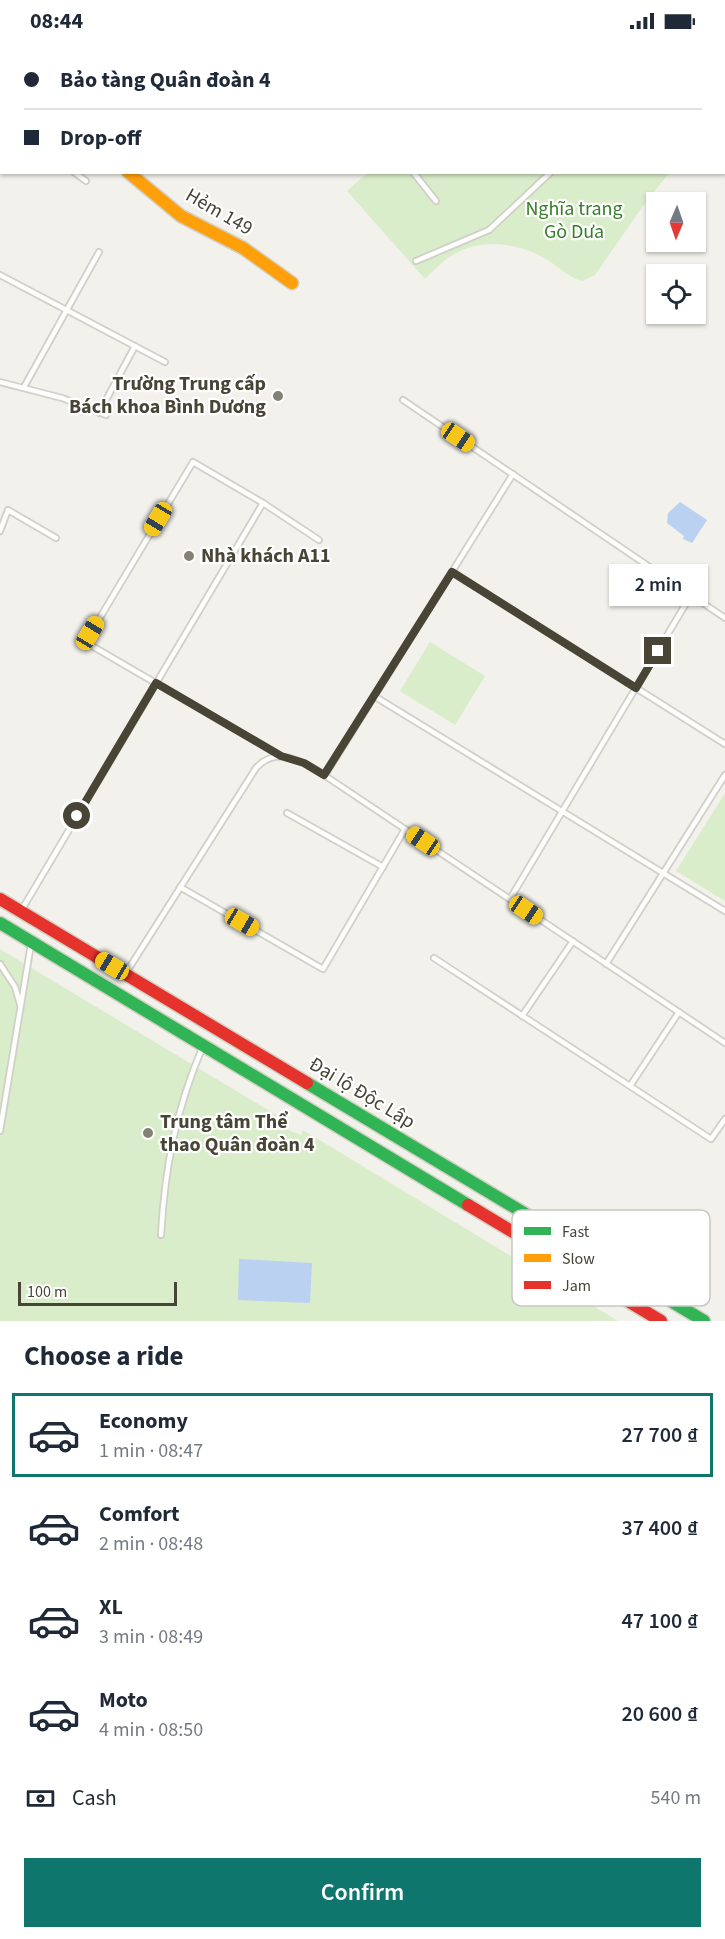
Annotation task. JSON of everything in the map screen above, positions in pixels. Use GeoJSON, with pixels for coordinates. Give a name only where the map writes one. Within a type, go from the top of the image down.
{"type":"FeatureCollection","features":[{"type":"Feature","properties":{"kind":"main road","name":"Hẻm 149"},"geometry":{"type":"LineString","coordinates":[[130,174],[181,216],[243,248],[292,283]]}},
{"type":"Feature","properties":{"kind":"main road","name":"Đại lộ Độc Lập"},"geometry":{"type":"LineString","coordinates":[[0,898],[519,1210]]}},
{"type":"Feature","properties":{"kind":"main road","name":"Đại lộ Độc Lập"},"geometry":{"type":"LineString","coordinates":[[0,923],[512,1232]]}},
{"type":"Feature","properties":{"kind":"main road","name":"Đại lộ Độc Lập"},"geometry":{"type":"LineString","coordinates":[[636,1306],[661,1321]]}},
{"type":"Feature","properties":{"kind":"main road","name":"Đại lộ Độc Lập"},"geometry":{"type":"LineString","coordinates":[[679,1306],[704,1321]]}},
{"type":"Feature","properties":{"kind":"lane"},"geometry":{"type":"LineString","coordinates":[[77,174],[86,181]]}},
{"type":"Feature","properties":{"kind":"lane"},"geometry":{"type":"LineString","coordinates":[[415,174],[436,201]]}},
{"type":"Feature","properties":{"kind":"lane"},"geometry":{"type":"LineString","coordinates":[[416,261],[489,230],[549,174]]}},
{"type":"Feature","properties":{"kind":"lane"},"geometry":{"type":"LineString","coordinates":[[24,387],[99,252]]}},
{"type":"Feature","properties":{"kind":"lane"},"geometry":{"type":"LineString","coordinates":[[0,275],[165,362]]}},
{"type":"Feature","properties":{"kind":"lane"},"geometry":{"type":"LineString","coordinates":[[99,413],[135,346]]}},
{"type":"Feature","properties":{"kind":"lane"},"geometry":{"type":"LineString","coordinates":[[0,382],[80,404],[106,415]]}},
{"type":"Feature","properties":{"kind":"lane"},"geometry":{"type":"LineString","coordinates":[[403,400],[725,618]]}},
{"type":"Feature","properties":{"kind":"lane"},"geometry":{"type":"LineString","coordinates":[[319,540],[263,503],[193,462],[90,633],[89,641],[92,646],[281,756],[304,763],[324,775],[725,1043]]}},
{"type":"Feature","properties":{"kind":"lane"},"geometry":{"type":"LineString","coordinates":[[324,775],[513,474]]}},
{"type":"Feature","properties":{"kind":"lane"},"geometry":{"type":"LineString","coordinates":[[21,911],[263,503]]}},
{"type":"Feature","properties":{"kind":"lane"},"geometry":{"type":"LineString","coordinates":[[0,531],[8,510],[56,538]]}},
{"type":"Feature","properties":{"kind":"lane"},"geometry":{"type":"LineString","coordinates":[[452,572],[725,744]]}},
{"type":"Feature","properties":{"kind":"lane"},"geometry":{"type":"LineString","coordinates":[[510,899],[691,595]]}},
{"type":"Feature","properties":{"kind":"lane"},"geometry":{"type":"LineString","coordinates":[[374,696],[725,911]]}},
{"type":"Feature","properties":{"kind":"lane"},"geometry":{"type":"LineString","coordinates":[[125,974],[256,768],[269,758],[281,756]]}},
{"type":"Feature","properties":{"kind":"lane"},"geometry":{"type":"LineString","coordinates":[[606,964],[725,775]]}},
{"type":"Feature","properties":{"kind":"lane"},"geometry":{"type":"LineString","coordinates":[[287,813],[383,867]]}},
{"type":"Feature","properties":{"kind":"lane"},"geometry":{"type":"LineString","coordinates":[[180,886],[323,969],[405,829]]}},
{"type":"Feature","properties":{"kind":"lane"},"geometry":{"type":"LineString","coordinates":[[522,1016],[573,941]]}},
{"type":"Feature","properties":{"kind":"lane"},"geometry":{"type":"LineString","coordinates":[[0,1131],[32,942]]}},
{"type":"Feature","properties":{"kind":"lane"},"geometry":{"type":"LineString","coordinates":[[434,958],[711,1139],[725,1119]]}},
{"type":"Feature","properties":{"kind":"lane"},"geometry":{"type":"LineString","coordinates":[[0,964],[15,987],[21,1008]]}},
{"type":"Feature","properties":{"kind":"lane"},"geometry":{"type":"LineString","coordinates":[[630,1086],[679,1012]]}},
{"type":"Feature","properties":{"kind":"lane"},"geometry":{"type":"LineString","coordinates":[[161,1235],[163,1192],[174,1129],[185,1091],[203,1046]]}},
{"type":"Feature","properties":{"kind":"green space","name":"Nghĩa trang Gò Dưa"},"geometry":{"type":"Polygon","coordinates":[[[366,174],[668,174],[654,192],[646,192],[646,202],[595,275],[582,281],[534,253],[522,248],[496,244],[482,245],[457,253],[445,260],[425,279],[347,191],[366,174]]]}},
{"type":"Feature","properties":{"kind":"green space"},"geometry":{"type":"Polygon","coordinates":[[[430,642],[485,676],[455,725],[400,691],[430,642]]]}},
{"type":"Feature","properties":{"kind":"green space"},"geometry":{"type":"Polygon","coordinates":[[[725,793],[725,901],[676,871],[725,793]]]}},
{"type":"Feature","properties":{"kind":"green space","name":"Trung tâm Thể thao Quân đoàn 4"},"geometry":{"type":"Polygon","coordinates":[[[0,949],[283,1119],[281,1127],[301,1135],[303,1130],[512,1257],[512,1306],[593,1306],[618,1321],[0,1321],[0,949]]]}},
{"type":"Feature","properties":{"kind":"water"},"geometry":{"type":"Polygon","coordinates":[[[680,502],[707,520],[692,543],[683,539],[684,536],[667,523],[668,513],[680,502]]]}},
{"type":"Feature","properties":{"kind":"water"},"geometry":{"type":"Polygon","coordinates":[[[239,1259],[312,1263],[310,1303],[238,1300],[239,1259]]]}},
{"type":"Feature","properties":{"kind":"traffic: fast"},"geometry":{"type":"LineString","coordinates":[[0,923],[468,1205]]}},
{"type":"Feature","properties":{"kind":"traffic: fast"},"geometry":{"type":"LineString","coordinates":[[307,1083],[519,1210]]}},
{"type":"Feature","properties":{"kind":"traffic: fast"},"geometry":{"type":"LineString","coordinates":[[679,1306],[704,1321]]}},
{"type":"Feature","properties":{"kind":"traffic: slow"},"geometry":{"type":"LineString","coordinates":[[130,174],[181,216],[243,248],[292,283]]}},
{"type":"Feature","properties":{"kind":"traffic: jam"},"geometry":{"type":"LineString","coordinates":[[0,899],[307,1083]]}},
{"type":"Feature","properties":{"kind":"traffic: jam"},"geometry":{"type":"LineString","coordinates":[[468,1205],[512,1231]]}},
{"type":"Feature","properties":{"kind":"traffic: jam"},"geometry":{"type":"LineString","coordinates":[[636,1306],[661,1321]]}},
{"type":"Feature","properties":{"kind":"place","name":"Trường Trung cấp Bách khoa Bình Dương"},"geometry":{"type":"Point","coordinates":[278,396]}},
{"type":"Feature","properties":{"kind":"place","name":"Nhà khách A11"},"geometry":{"type":"Point","coordinates":[189,556]}},
{"type":"Feature","properties":{"kind":"place","name":"Trung tâm Thể thao Quân đoàn 4"},"geometry":{"type":"Point","coordinates":[148,1133]}},
{"type":"Feature","properties":{"kind":"route"},"geometry":{"type":"LineString","coordinates":[[77,816],[156,683],[281,756],[304,763],[324,775],[452,572],[636,688],[658,651]]}}]}
